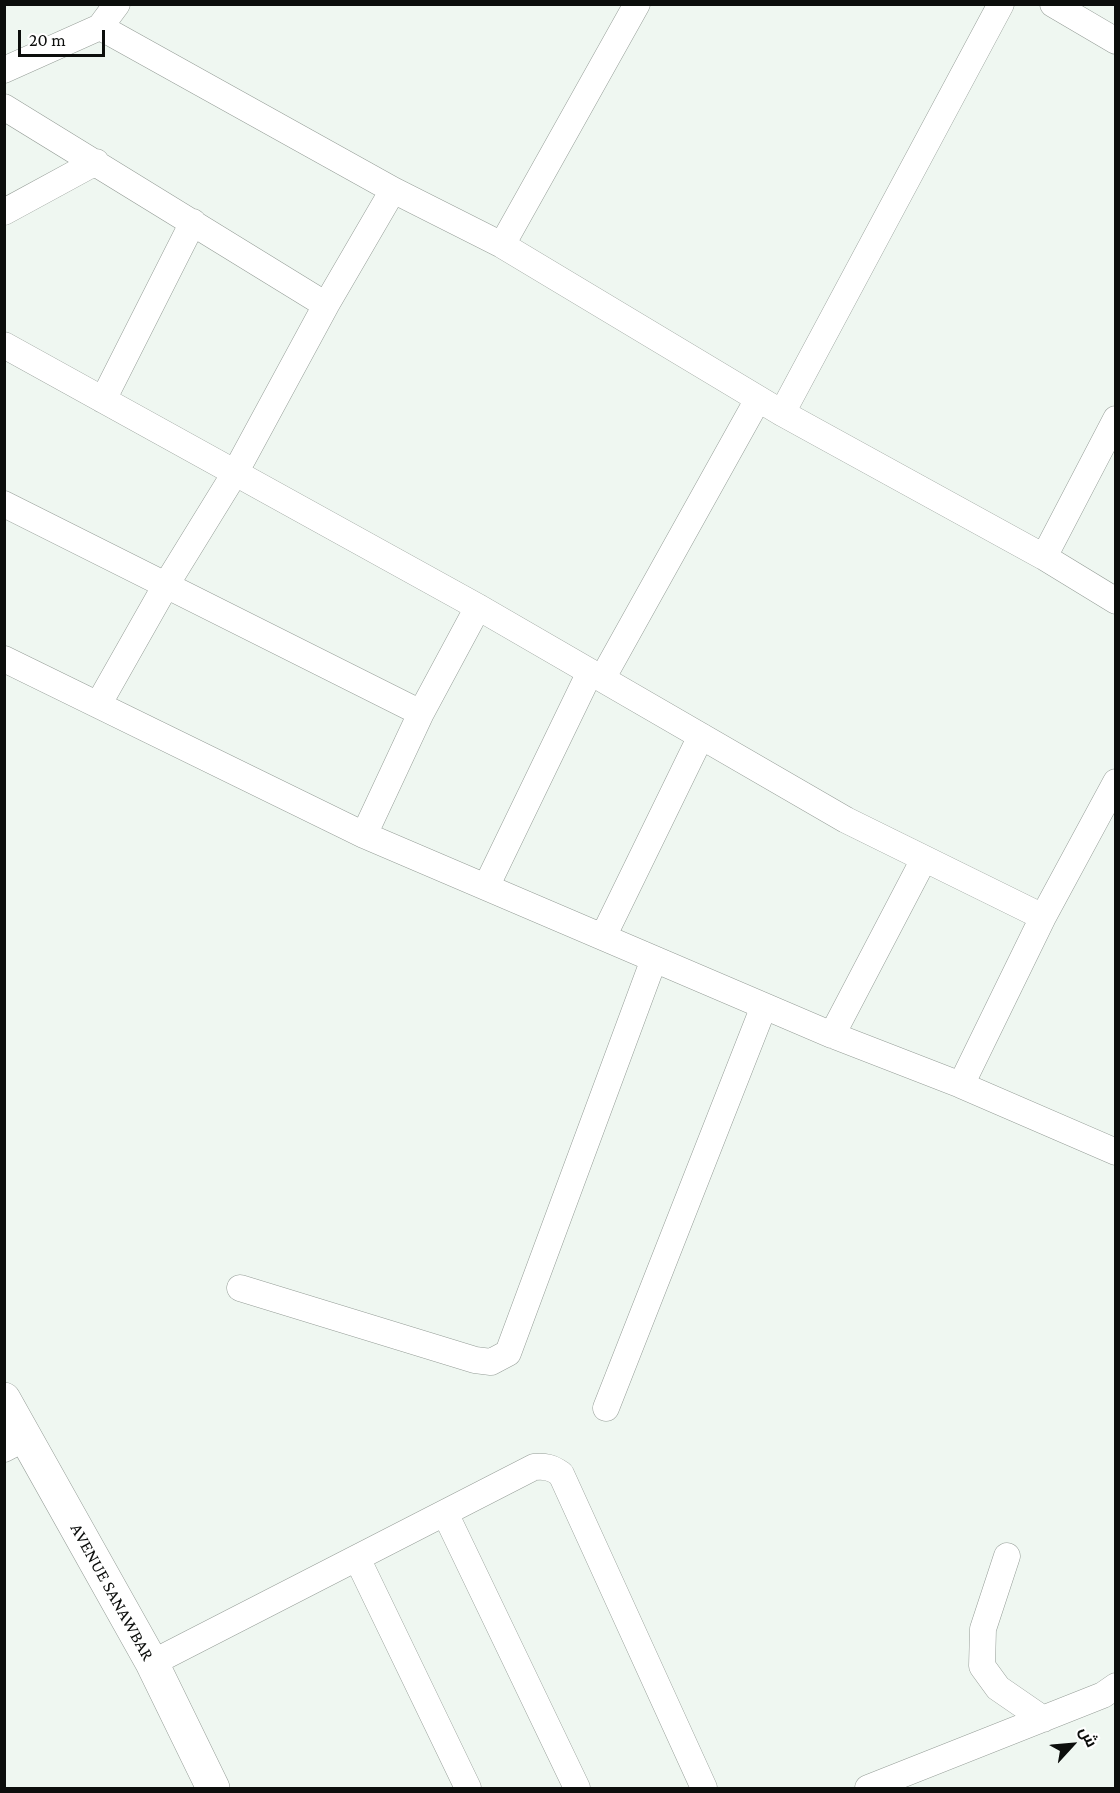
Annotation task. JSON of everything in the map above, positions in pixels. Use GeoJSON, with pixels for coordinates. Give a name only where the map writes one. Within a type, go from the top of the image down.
{"type":"FeatureCollection","features":[{"type":"Feature","properties":{"kind":"street"},"geometry":{"type":"LineString","coordinates":[[4,70],[100,27],[117,4]]}},
{"type":"Feature","properties":{"kind":"street"},"geometry":{"type":"LineString","coordinates":[[502,244],[638,4]]}},
{"type":"Feature","properties":{"kind":"street"},"geometry":{"type":"LineString","coordinates":[[782,413],[1001,4]]}},
{"type":"Feature","properties":{"kind":"street"},"geometry":{"type":"LineString","coordinates":[[1054,5],[1116,41]]}},
{"type":"Feature","properties":{"kind":"street"},"geometry":{"type":"LineString","coordinates":[[100,27],[393,190],[502,244],[782,413],[1044,557],[1116,601]]}},
{"type":"Feature","properties":{"kind":"street"},"geometry":{"type":"LineString","coordinates":[[4,107],[326,306]]}},
{"type":"Feature","properties":{"kind":"street"},"geometry":{"type":"LineString","coordinates":[[4,212],[96,162]]}},
{"type":"Feature","properties":{"kind":"street"},"geometry":{"type":"LineString","coordinates":[[98,705],[166,585],[235,473],[326,306],[393,190]]}},
{"type":"Feature","properties":{"kind":"street"},"geometry":{"type":"LineString","coordinates":[[103,400],[193,222]]}},
{"type":"Feature","properties":{"kind":"street"},"geometry":{"type":"LineString","coordinates":[[4,345],[478,607],[846,820],[1043,917]]}},
{"type":"Feature","properties":{"kind":"street"},"geometry":{"type":"LineString","coordinates":[[486,886],[596,676],[758,399]]}},
{"type":"Feature","properties":{"kind":"street"},"geometry":{"type":"LineString","coordinates":[[1044,557],[1116,418]]}},
{"type":"Feature","properties":{"kind":"street"},"geometry":{"type":"LineString","coordinates":[[4,504],[421,713]]}},
{"type":"Feature","properties":{"kind":"street"},"geometry":{"type":"LineString","coordinates":[[364,835],[421,713],[478,607]]}},
{"type":"Feature","properties":{"kind":"street"},"geometry":{"type":"LineString","coordinates":[[4,659],[364,835],[832,1035],[962,1085],[1116,1152]]}},
{"type":"Feature","properties":{"kind":"street"},"geometry":{"type":"LineString","coordinates":[[603,937],[701,736]]}},
{"type":"Feature","properties":{"kind":"street"},"geometry":{"type":"LineString","coordinates":[[962,1085],[1043,917],[1116,782]]}},
{"type":"Feature","properties":{"kind":"street"},"geometry":{"type":"LineString","coordinates":[[832,1035],[924,859]]}},
{"type":"Feature","properties":{"kind":"street"},"geometry":{"type":"LineString","coordinates":[[240,1287],[475,1360],[491,1362],[508,1353],[654,959]]}},
{"type":"Feature","properties":{"kind":"street"},"geometry":{"type":"LineString","coordinates":[[606,1408],[764,1006]]}},
{"type":"Feature","properties":{"kind":"street","name":"AVENUE SANAWBAR"},"geometry":{"type":"LineString","coordinates":[[4,1399],[15,1443],[152,1663],[213,1788]]}},
{"type":"Feature","properties":{"kind":"street"},"geometry":{"type":"LineString","coordinates":[[152,1663],[534,1467],[552,1468],[561,1474],[704,1788]]}},
{"type":"Feature","properties":{"kind":"street"},"geometry":{"type":"LineString","coordinates":[[445,1512],[577,1788]]}},
{"type":"Feature","properties":{"kind":"street"},"geometry":{"type":"LineString","coordinates":[[1007,1556],[983,1629],[982,1666],[998,1688],[1043,1719]]}},
{"type":"Feature","properties":{"kind":"street"},"geometry":{"type":"LineString","coordinates":[[357,1558],[468,1788]]}},
{"type":"Feature","properties":{"kind":"street"},"geometry":{"type":"LineString","coordinates":[[868,1788],[1103,1695],[1116,1686]]}}]}
